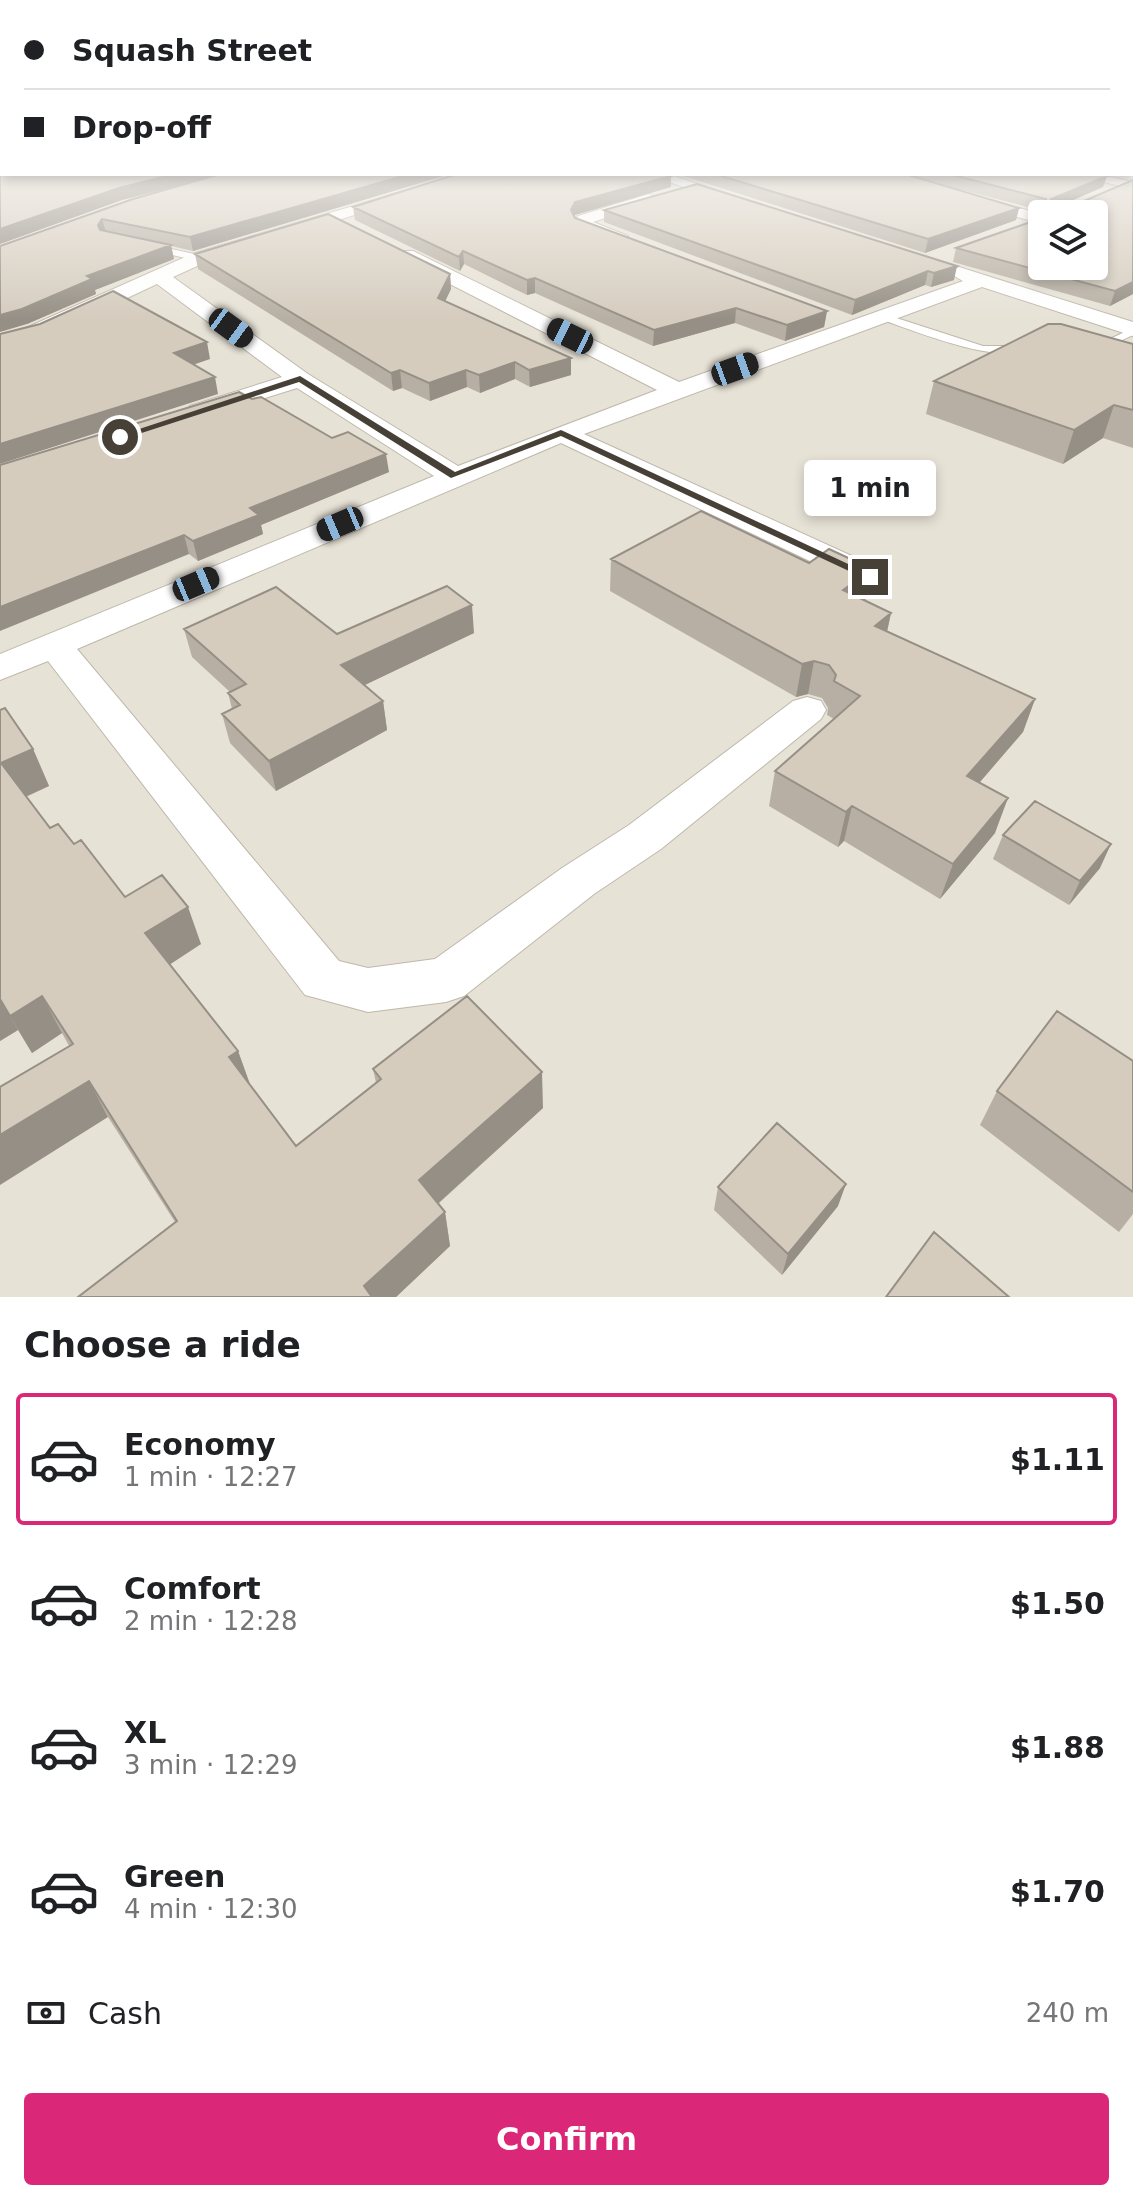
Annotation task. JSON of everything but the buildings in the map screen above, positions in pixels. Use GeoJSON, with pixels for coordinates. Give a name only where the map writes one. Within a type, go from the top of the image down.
{"type":"FeatureCollection","features":[{"type":"Feature","properties":{"kind":"street"},"geometry":{"type":"LineString","coordinates":[[0,342],[36,332],[161,278],[199,258],[390,200]]}},
{"type":"Feature","properties":{"kind":"street"},"geometry":{"type":"LineString","coordinates":[[638,245],[582,224],[584,220],[607,211],[652,200]]}},
{"type":"Feature","properties":{"kind":"street"},"geometry":{"type":"LineString","coordinates":[[733,200],[757,207]]}},
{"type":"Feature","properties":{"kind":"street"},"geometry":{"type":"LineString","coordinates":[[969,200],[1028,215]]}},
{"type":"Feature","properties":{"kind":"street"},"geometry":{"type":"LineString","coordinates":[[330,217],[358,230]]}},
{"type":"Feature","properties":{"kind":"street"},"geometry":{"type":"LineString","coordinates":[[1013,230],[1028,224]]}},
{"type":"Feature","properties":{"kind":"street"},"geometry":{"type":"LineString","coordinates":[[386,244],[677,390]]}},
{"type":"Feature","properties":{"kind":"street"},"geometry":{"type":"LineString","coordinates":[[939,266],[1133,330]]}},
{"type":"Feature","properties":{"kind":"street"},"geometry":{"type":"LineString","coordinates":[[161,278],[300,379],[454,476]]}},
{"type":"Feature","properties":{"kind":"street"},"geometry":{"type":"LineString","coordinates":[[0,668],[561,433],[980,281]]}},
{"type":"Feature","properties":{"kind":"street"},"geometry":{"type":"LineString","coordinates":[[824,316],[852,326]]}},
{"type":"Feature","properties":{"kind":"street"},"geometry":{"type":"LineString","coordinates":[[180,418],[300,379]]}},
{"type":"Feature","properties":{"kind":"street"},"geometry":{"type":"LineString","coordinates":[[561,433],[870,577]]}},
{"type":"Feature","properties":{"kind":"street"},"geometry":{"type":"LineString","coordinates":[[53,644],[323,979],[368,990],[446,980],[578,881],[645,837],[807,710]]}},
{"type":"Feature","properties":{"kind":"lane"},"geometry":{"type":"LineString","coordinates":[[137,245],[199,258]]}},
{"type":"Feature","properties":{"kind":"lane"},"geometry":{"type":"LineString","coordinates":[[881,316],[982,349],[1033,348]]}},
{"type":"Feature","properties":{"kind":"lane"},"geometry":{"type":"LineString","coordinates":[[1109,361],[1085,354],[1133,330]]}},
{"type":"Feature","properties":{"kind":"shaded area"},"geometry":{"type":"Polygon","coordinates":[[[0,200],[1133,200],[1133,1297],[0,1297],[0,200]]]}},
{"type":"Feature","properties":{"kind":"route"},"geometry":{"type":"LineString","coordinates":[[120,437],[300,379],[454,476],[561,433],[870,577]]}}]}
